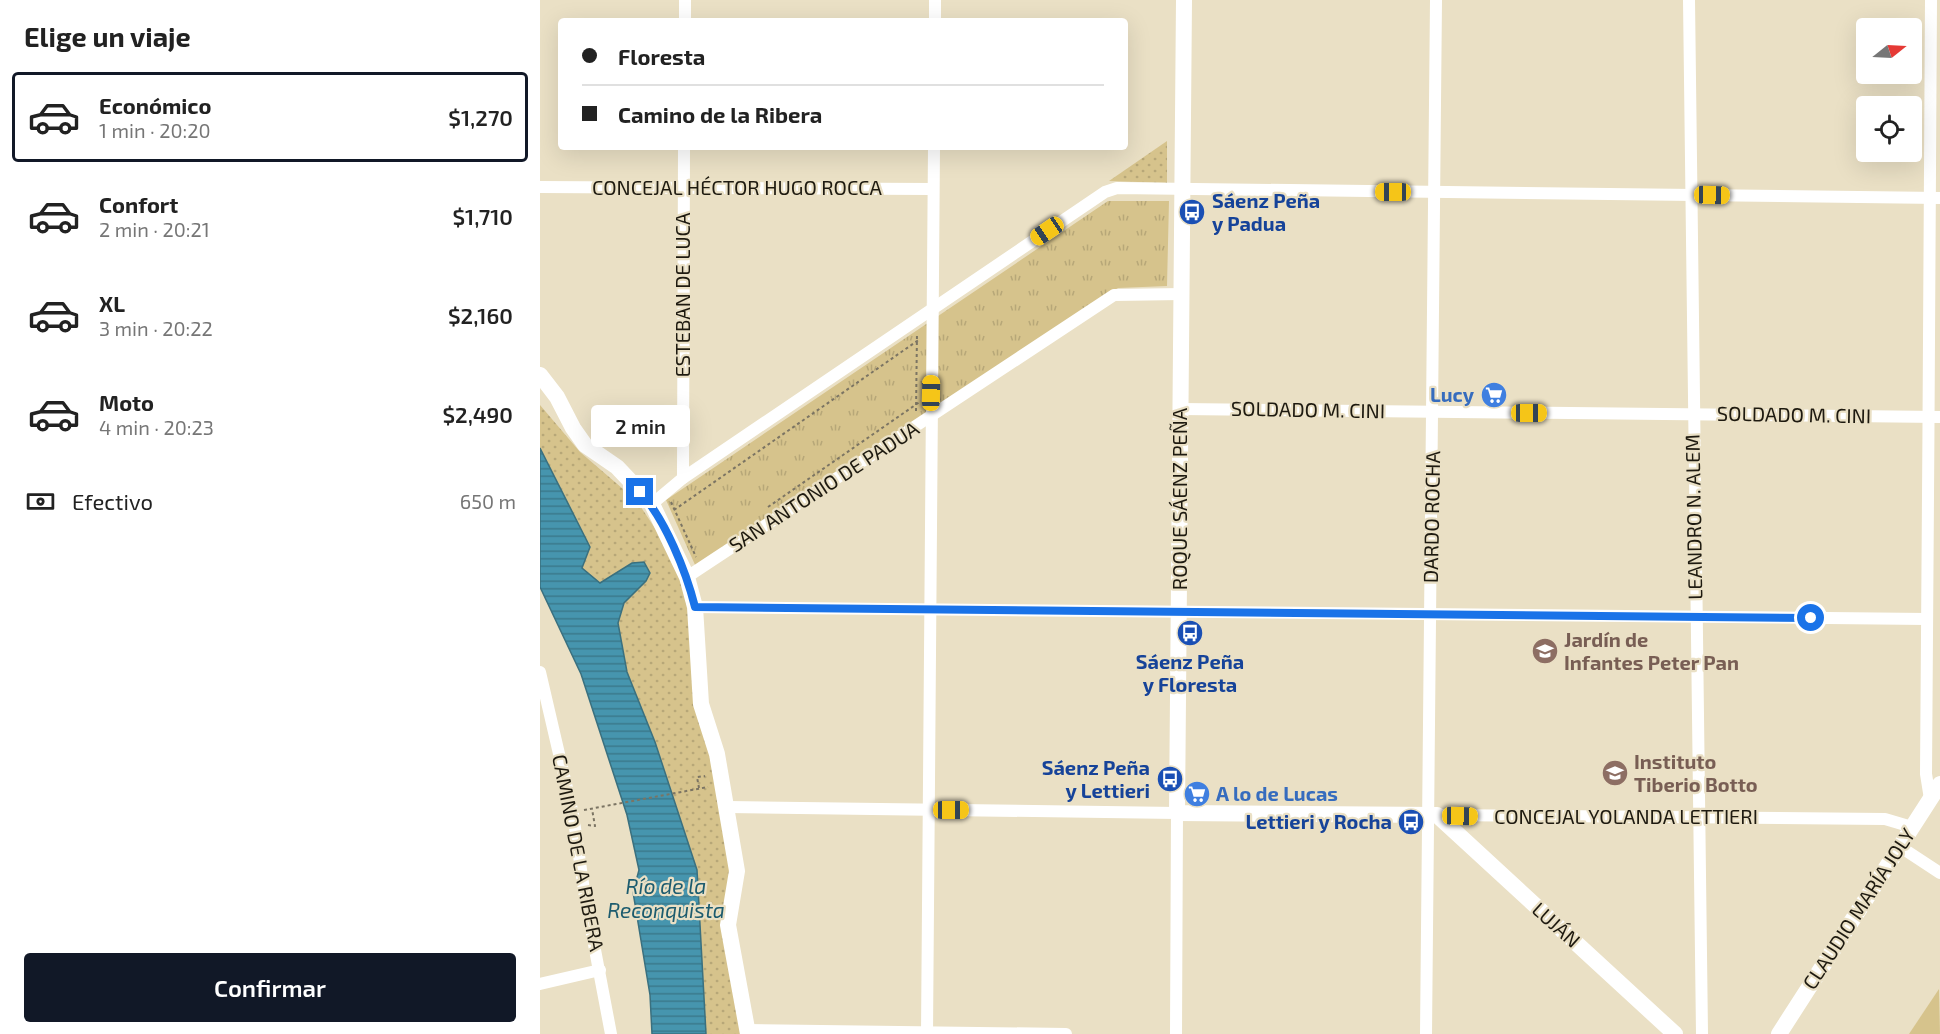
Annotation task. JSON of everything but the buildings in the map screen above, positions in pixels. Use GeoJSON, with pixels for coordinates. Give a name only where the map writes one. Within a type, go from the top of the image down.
{"type":"FeatureCollection","features":[{"type":"Feature","properties":{"kind":"street"},"geometry":{"type":"LineString","coordinates":[[685,0],[685,18]]}},
{"type":"Feature","properties":{"kind":"street"},"geometry":{"type":"LineString","coordinates":[[934,18],[935,0]]}},
{"type":"Feature","properties":{"kind":"street","name":"ROQUE SÁENZ PEÑA"},"geometry":{"type":"LineString","coordinates":[[1176,1034],[1184,0]]}},
{"type":"Feature","properties":{"kind":"street","name":"DARDO ROCHA"},"geometry":{"type":"LineString","coordinates":[[1426,1034],[1433,815],[1431,614],[1436,0]]}},
{"type":"Feature","properties":{"kind":"street","name":"LEANDRO N. ALEM"},"geometry":{"type":"LineString","coordinates":[[1689,0],[1702,1034]]}},
{"type":"Feature","properties":{"kind":"street"},"geometry":{"type":"LineString","coordinates":[[1930,799],[1926,774],[1927,619],[1935,417],[1935,198],[1931,0]]}},
{"type":"Feature","properties":{"kind":"street","name":"ESTEBAN DE LUCA"},"geometry":{"type":"LineString","coordinates":[[683,478],[684,150]]}},
{"type":"Feature","properties":{"kind":"street"},"geometry":{"type":"LineString","coordinates":[[927,1033],[934,150]]}},
{"type":"Feature","properties":{"kind":"street","name":"CONCEJAL HÉCTOR HUGO ROCCA"},"geometry":{"type":"LineString","coordinates":[[540,187],[933,189]]}},
{"type":"Feature","properties":{"kind":"street"},"geometry":{"type":"LineString","coordinates":[[652,504],[683,478],[1105,192],[1129,187],[1935,198]]}},
{"type":"Feature","properties":{"kind":"street","name":"SAN ANTONIO DE PADUA"},"geometry":{"type":"LineString","coordinates":[[692,567],[916,427],[1114,295],[1182,294]]}},
{"type":"Feature","properties":{"kind":"street"},"geometry":{"type":"LineString","coordinates":[[540,375],[557,397],[585,445],[617,467],[652,504],[692,567],[702,704],[717,754],[728,807],[737,871],[728,925],[747,1032],[1066,1034]]}},
{"type":"Feature","properties":{"kind":"street","name":"SOLDADO M. CINI"},"geometry":{"type":"LineString","coordinates":[[1180,409],[1935,417]]}},
{"type":"Feature","properties":{"kind":"street"},"geometry":{"type":"LineString","coordinates":[[695,607],[1927,619]]}},
{"type":"Feature","properties":{"kind":"street","name":"CAMINO DE LA RIBERA"},"geometry":{"type":"LineString","coordinates":[[540,672],[545,714],[573,814],[585,897],[611,1034]]}},
{"type":"Feature","properties":{"kind":"street","name":"CLAUDIO MARÍA JOLY"},"geometry":{"type":"LineString","coordinates":[[1779,1034],[1940,784]]}},
{"type":"Feature","properties":{"kind":"street","name":"CONCEJAL YOLANDA LETTIERI"},"geometry":{"type":"LineString","coordinates":[[728,807],[1885,819],[1912,827]]}},
{"type":"Feature","properties":{"kind":"street","name":"LUJÁN"},"geometry":{"type":"LineString","coordinates":[[1433,815],[1675,1034]]}},
{"type":"Feature","properties":{"kind":"street"},"geometry":{"type":"LineString","coordinates":[[1899,846],[1940,873]]}},
{"type":"Feature","properties":{"kind":"street"},"geometry":{"type":"LineString","coordinates":[[540,984],[600,970]]}},
{"type":"Feature","properties":{"kind":"path"},"geometry":{"type":"LineString","coordinates":[[916,427],[917,318]]}},
{"type":"Feature","properties":{"kind":"path"},"geometry":{"type":"LineString","coordinates":[[674,510],[932,331]]}},
{"type":"Feature","properties":{"kind":"path"},"geometry":{"type":"LineString","coordinates":[[763,510],[931,393]]}},
{"type":"Feature","properties":{"kind":"path"},"geometry":{"type":"LineString","coordinates":[[666,491],[692,567]]}},
{"type":"Feature","properties":{"kind":"path"},"geometry":{"type":"LineString","coordinates":[[592,809],[595,826],[588,827],[584,810],[708,787]]}},
{"type":"Feature","properties":{"kind":"green space"},"geometry":{"type":"Polygon","coordinates":[[[1167,141],[1167,183],[1109,181],[1167,141]]]}},
{"type":"Feature","properties":{"kind":"green space"},"geometry":{"type":"Polygon","coordinates":[[[1108,201],[1169,201],[1167,286],[1118,288],[696,567],[666,500],[1108,201]]]}},
{"type":"Feature","properties":{"kind":"green space"},"geometry":{"type":"Polygon","coordinates":[[[540,405],[580,452],[637,501],[664,542],[686,590],[732,866],[740,1034],[706,1034],[697,870],[655,742],[627,672],[618,623],[624,603],[646,581],[632,563],[600,584],[582,568],[540,448],[540,405]]]}},
{"type":"Feature","properties":{"kind":"green space"},"geometry":{"type":"Polygon","coordinates":[[[1939,989],[1940,1034],[1909,1034],[1939,989]]]}},
{"type":"Feature","properties":{"kind":"water","name":"Río de la Reconquista"},"geometry":{"type":"Polygon","coordinates":[[[540,448],[590,547],[582,568],[600,583],[632,563],[644,562],[650,573],[646,581],[624,603],[618,623],[627,672],[655,742],[697,870],[706,1034],[652,1034],[650,995],[633,892],[639,870],[627,815],[581,674],[540,587],[540,448]]]}},
{"type":"Feature","properties":{"kind":"place","name":"Sáenz Peña y Padua"},"geometry":{"type":"Point","coordinates":[1192,212]}},
{"type":"Feature","properties":{"kind":"place","name":"Lucy"},"geometry":{"type":"Point","coordinates":[1494,395]}},
{"type":"Feature","properties":{"kind":"place","name":"Sáenz Peña y Floresta"},"geometry":{"type":"Point","coordinates":[1190,633]}},
{"type":"Feature","properties":{"kind":"place","name":"Jardín de Infantes Peter Pan"},"geometry":{"type":"Point","coordinates":[1545,651]}},
{"type":"Feature","properties":{"kind":"place","name":"Instituto Tiberio Botto"},"geometry":{"type":"Point","coordinates":[1615,773]}},
{"type":"Feature","properties":{"kind":"place","name":"Sáenz Peña y Lettieri"},"geometry":{"type":"Point","coordinates":[1170,779]}},
{"type":"Feature","properties":{"kind":"place","name":"A lo de Lucas"},"geometry":{"type":"Point","coordinates":[1197,794]}},
{"type":"Feature","properties":{"kind":"place","name":"Lettieri y Rocha"},"geometry":{"type":"Point","coordinates":[1411,822]}},
{"type":"Feature","properties":{"kind":"route"},"geometry":{"type":"LineString","coordinates":[[640,492],[652,504],[687,577],[695,607],[1811,618]]}}]}
